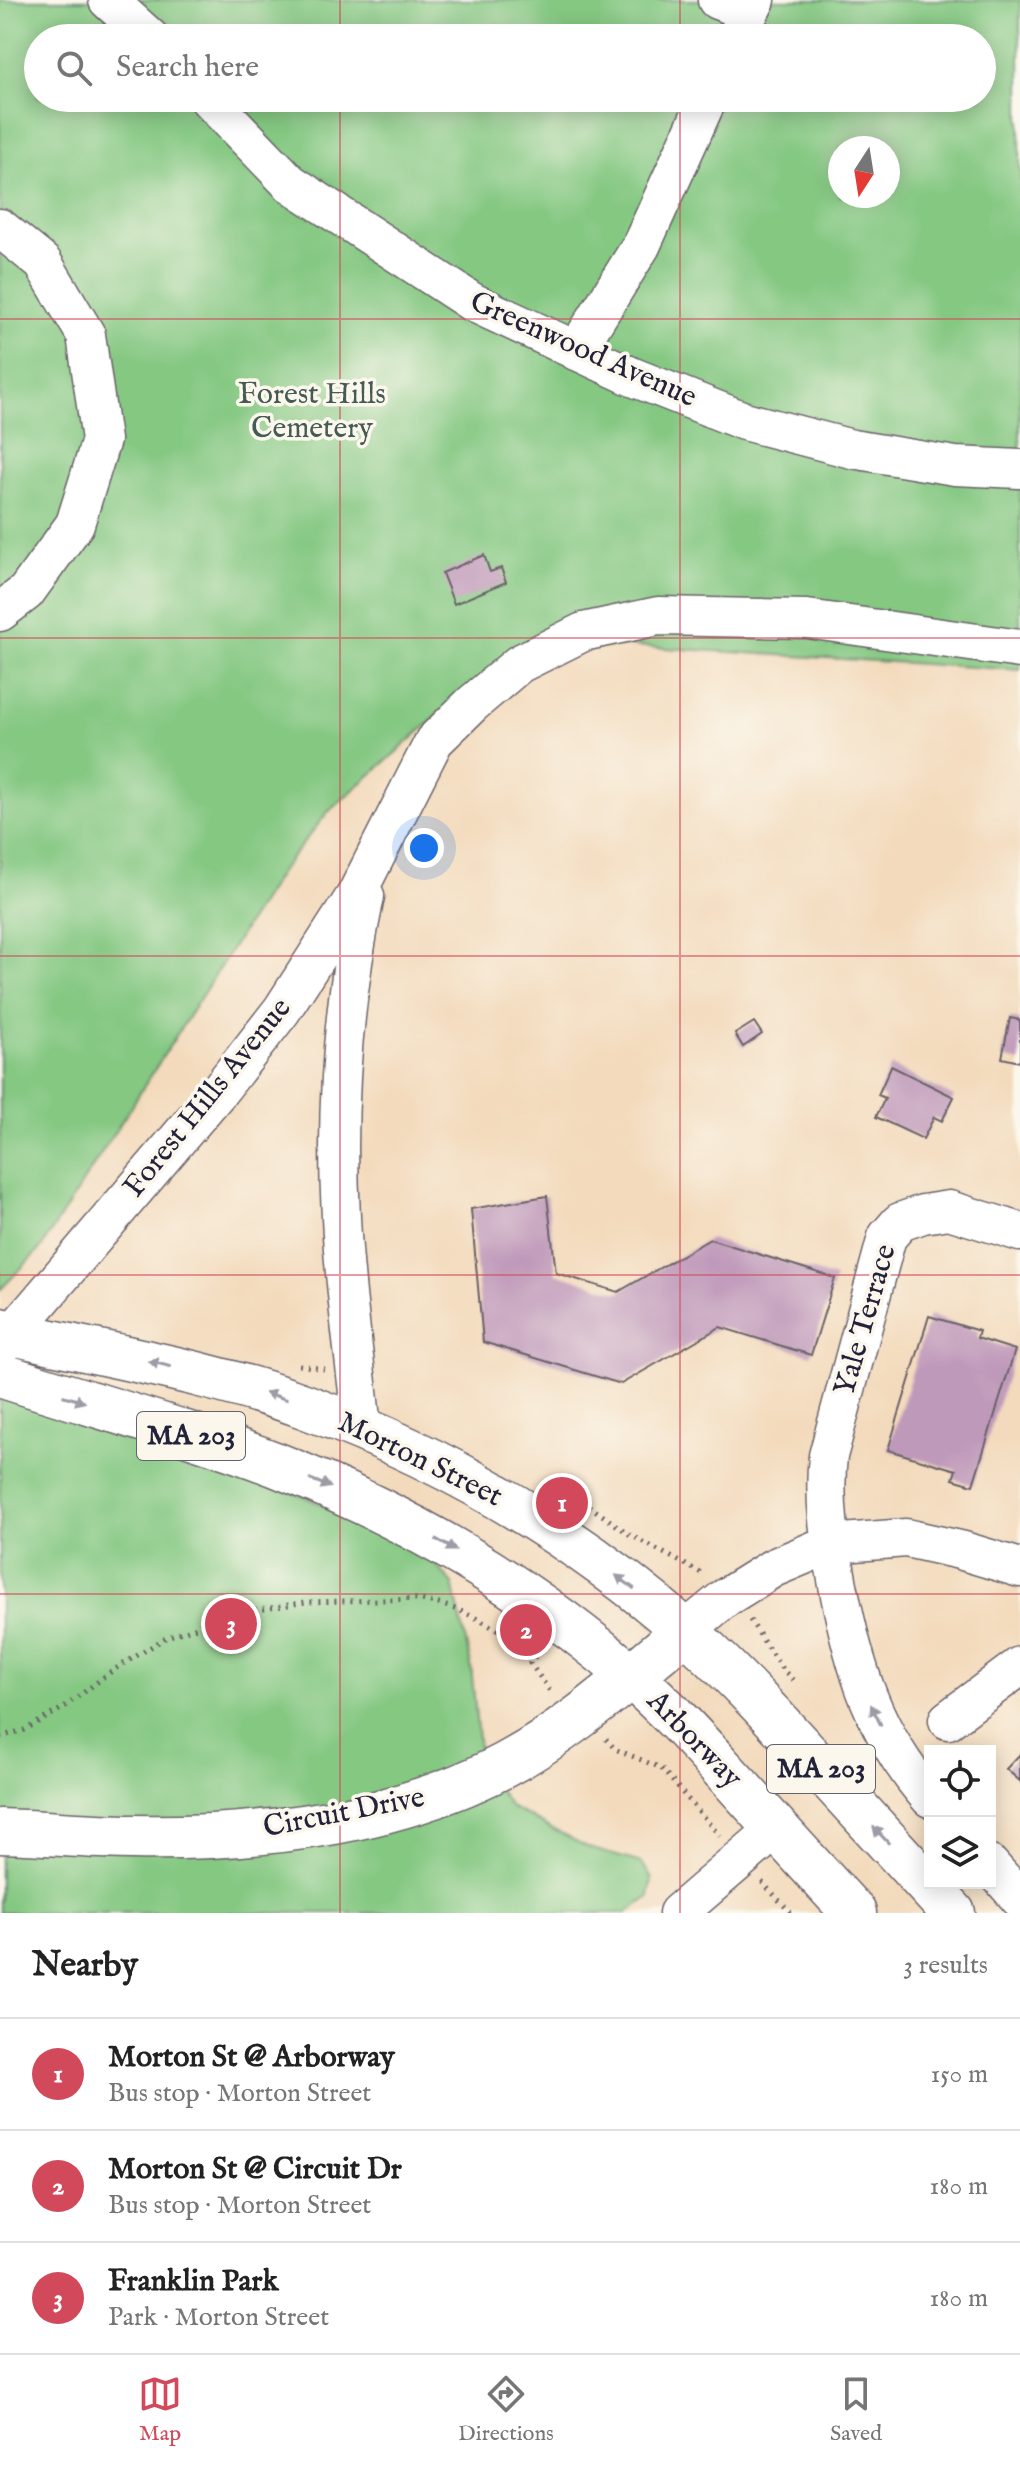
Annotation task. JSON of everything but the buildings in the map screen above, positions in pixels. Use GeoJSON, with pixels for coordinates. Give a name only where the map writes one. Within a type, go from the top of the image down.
{"type":"FeatureCollection","features":[{"type":"Feature","properties":{"kind":"main road","name":"Morton Street"},"geometry":{"type":"LineString","coordinates":[[4,1337],[152,1362],[220,1379],[302,1405],[362,1429],[435,1462],[530,1516],[634,1589],[685,1631]]}},
{"type":"Feature","properties":{"kind":"main road","name":"Morton Street"},"geometry":{"type":"LineString","coordinates":[[0,1375],[250,1456],[377,1509],[451,1548],[508,1584],[579,1634],[630,1676]]}},
{"type":"Feature","properties":{"kind":"main road","name":"Circuit Drive"},"geometry":{"type":"LineString","coordinates":[[0,1831],[116,1837],[204,1836],[318,1824],[377,1813],[431,1797],[505,1765],[553,1736],[685,1631]]}},
{"type":"Feature","properties":{"kind":"main road","name":"MA 203"},"geometry":{"type":"LineString","coordinates":[[685,1631],[755,1697],[953,1913]]}},
{"type":"Feature","properties":{"kind":"main road","name":"Arborway"},"geometry":{"type":"LineString","coordinates":[[630,1676],[685,1728],[854,1913]]}},
{"type":"Feature","properties":{"kind":"street"},"geometry":{"type":"LineString","coordinates":[[108,0],[135,24]]}},
{"type":"Feature","properties":{"kind":"street","name":"Greenwood Avenue"},"geometry":{"type":"LineString","coordinates":[[222,112],[290,183],[472,302],[633,377],[744,421],[852,449],[955,466],[1020,469]]}},
{"type":"Feature","properties":{"kind":"street"},"geometry":{"type":"LineString","coordinates":[[576,351],[641,246],[702,112]]}},
{"type":"Feature","properties":{"kind":"street"},"geometry":{"type":"LineString","coordinates":[[0,228],[43,263],[86,335],[101,440],[75,524],[26,592],[0,612]]}},
{"type":"Feature","properties":{"kind":"street","name":"Forest Hills Avenue"},"geometry":{"type":"LineString","coordinates":[[4,1337],[282,1010],[336,929],[434,741],[519,664],[583,632],[658,616],[807,619],[1020,649]]}},
{"type":"Feature","properties":{"kind":"street","name":"Forest Hills Avenue"},"geometry":{"type":"LineString","coordinates":[[362,1429],[341,1219],[340,1127],[349,989],[366,895],[380,848]]}},
{"type":"Feature","properties":{"kind":"street","name":"Yale Terrace"},"geometry":{"type":"LineString","coordinates":[[830,1544],[825,1481],[828,1456],[887,1237],[900,1222],[949,1210],[1020,1232]]}},
{"type":"Feature","properties":{"kind":"street"},"geometry":{"type":"LineString","coordinates":[[685,1631],[725,1598],[773,1568],[830,1544],[906,1538],[1020,1568]]}},
{"type":"Feature","properties":{"kind":"street"},"geometry":{"type":"LineString","coordinates":[[830,1544],[845,1623],[862,1682],[894,1749],[924,1792]]}},
{"type":"Feature","properties":{"kind":"street"},"geometry":{"type":"LineString","coordinates":[[948,1720],[1020,1666]]}},
{"type":"Feature","properties":{"kind":"street"},"geometry":{"type":"LineString","coordinates":[[678,1913],[777,1828]]}},
{"type":"Feature","properties":{"kind":"street"},"geometry":{"type":"LineString","coordinates":[[996,1872],[1020,1899]]}},
{"type":"Feature","properties":{"kind":"path","name":"Morton Street"},"geometry":{"type":"LineString","coordinates":[[542,1478],[632,1536],[703,1574],[709,1585]]}},
{"type":"Feature","properties":{"kind":"path"},"geometry":{"type":"LineString","coordinates":[[0,1737],[24,1730],[63,1708],[112,1671],[167,1637],[240,1613],[280,1606],[393,1599],[429,1601],[466,1613],[515,1642],[540,1649]]}},
{"type":"Feature","properties":{"kind":"path"},"geometry":{"type":"LineString","coordinates":[[741,1612],[793,1680]]}},
{"type":"Feature","properties":{"kind":"path"},"geometry":{"type":"LineString","coordinates":[[547,1640],[530,1663],[551,1694]]}},
{"type":"Feature","properties":{"kind":"path"},"geometry":{"type":"LineString","coordinates":[[608,1741],[615,1749],[661,1768],[729,1846]]}},
{"type":"Feature","properties":{"kind":"path"},"geometry":{"type":"LineString","coordinates":[[760,1880],[791,1913]]}},
{"type":"Feature","properties":{"kind":"green space","name":"Forest Hills Cemetery"},"geometry":{"type":"Polygon","coordinates":[[[0,0],[1020,0],[1020,670],[616,645],[497,664],[328,812],[281,871],[41,1248],[0,1290],[0,0]]]}},
{"type":"Feature","properties":{"kind":"green space"},"geometry":{"type":"Polygon","coordinates":[[[0,1393],[266,1480],[421,1548],[453,1584],[471,1665],[480,1760],[510,1807],[589,1848],[642,1863],[652,1879],[649,1897],[627,1913],[0,1913],[0,1393]]]}},
{"type":"Feature","properties":{"kind":"place","name":"Morton St @ Arborway"},"geometry":{"type":"Point","coordinates":[562,1503]}},
{"type":"Feature","properties":{"kind":"place","name":"Franklin Park"},"geometry":{"type":"Point","coordinates":[231,1624]}},
{"type":"Feature","properties":{"kind":"place","name":"Morton St @ Circuit Dr"},"geometry":{"type":"Point","coordinates":[526,1630]}}]}
